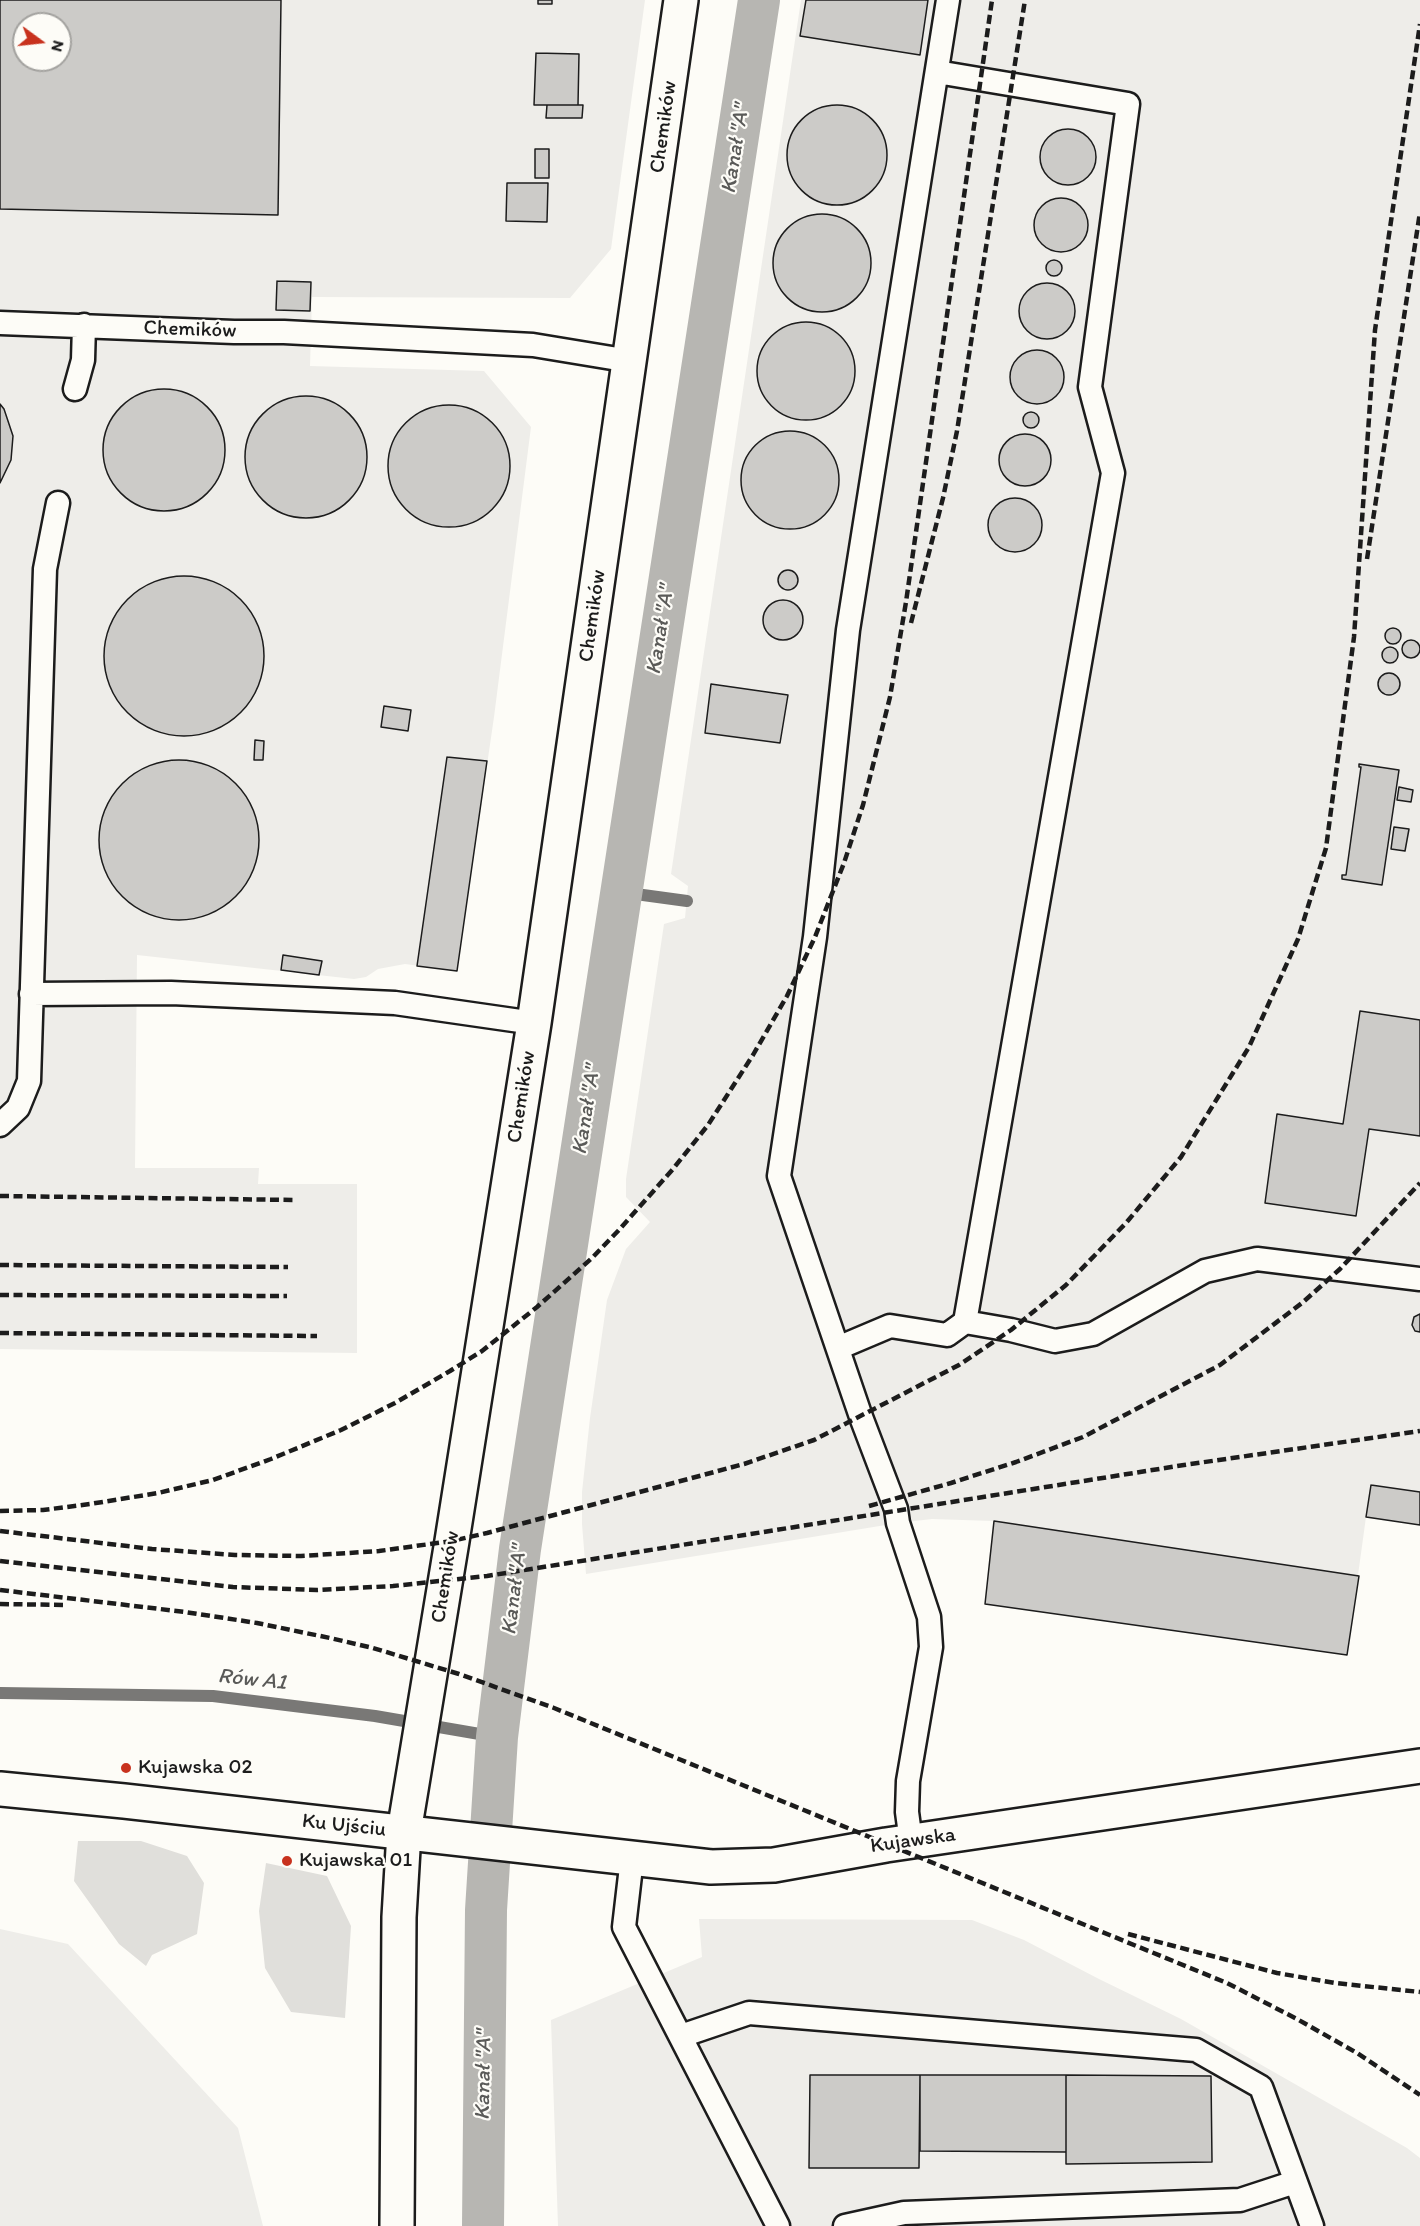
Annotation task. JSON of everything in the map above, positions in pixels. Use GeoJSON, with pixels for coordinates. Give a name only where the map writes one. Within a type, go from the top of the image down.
{"type":"FeatureCollection","features":[{"type":"Feature","properties":{"kind":"street","name":"Chemików"},"geometry":{"type":"LineString","coordinates":[[404,1832],[534,1023],[681,0]]}},
{"type":"Feature","properties":{"kind":"street","name":"Kujawska"},"geometry":{"type":"LineString","coordinates":[[404,1832],[711,1867],[774,1864],[1420,1766]]}},
{"type":"Feature","properties":{"kind":"street","name":"Ku Ujściu"},"geometry":{"type":"LineString","coordinates":[[0,1790],[404,1832],[399,1917],[396,2226]]}},
{"type":"Feature","properties":{"kind":"lane"},"geometry":{"type":"LineString","coordinates":[[912,1842],[907,1812],[908,1781],[931,1647],[929,1617],[898,1523],[896,1509],[861,1417],[779,1176],[815,937],[848,630],[948,0]]}},
{"type":"Feature","properties":{"kind":"lane"},"geometry":{"type":"LineString","coordinates":[[838,1348],[890,1326],[947,1335],[965,1322],[1113,473],[1090,387],[1128,104],[937,72]]}},
{"type":"Feature","properties":{"kind":"lane","name":"Chemików"},"geometry":{"type":"LineString","coordinates":[[0,323],[284,332],[533,345],[630,361]]}},
{"type":"Feature","properties":{"kind":"lane"},"geometry":{"type":"LineString","coordinates":[[75,389],[83,360],[84,325]]}},
{"type":"Feature","properties":{"kind":"lane"},"geometry":{"type":"LineString","coordinates":[[0,1125],[18,1108],[29,1081],[45,569],[58,502]]}},
{"type":"Feature","properties":{"kind":"lane"},"geometry":{"type":"LineString","coordinates":[[31,994],[171,993],[394,1003],[534,1023]]}},
{"type":"Feature","properties":{"kind":"lane"},"geometry":{"type":"LineString","coordinates":[[965,1322],[1055,1341],[1093,1334],[1204,1271],[1257,1259],[1420,1279]]}},
{"type":"Feature","properties":{"kind":"lane"},"geometry":{"type":"LineString","coordinates":[[632,1858],[624,1927],[778,2226]]}},
{"type":"Feature","properties":{"kind":"lane"},"geometry":{"type":"LineString","coordinates":[[681,2036],[749,2013],[1196,2050],[1261,2086],[1312,2226]]}},
{"type":"Feature","properties":{"kind":"lane"},"geometry":{"type":"LineString","coordinates":[[845,2226],[904,2213],[1240,2200],[1295,2182]]}},
{"type":"Feature","properties":{"kind":"shaded area"},"geometry":{"type":"Polygon","coordinates":[[[0,0],[645,0],[611,249],[570,298],[312,297],[310,366],[484,371],[531,427],[494,717],[457,971],[405,964],[378,969],[366,977],[354,979],[137,955],[135,1168],[259,1168],[258,1184],[357,1184],[357,1353],[0,1349],[0,0]]]}},
{"type":"Feature","properties":{"kind":"shaded area"},"geometry":{"type":"Polygon","coordinates":[[[801,0],[1420,0],[1420,1525],[1366,1517],[1347,1655],[985,1604],[993,1521],[932,1519],[898,1523],[586,1574],[582,1492],[590,1418],[607,1300],[626,1249],[650,1222],[626,1197],[626,1179],[664,924],[685,918],[688,886],[671,874],[801,0]]]}},
{"type":"Feature","properties":{"kind":"shaded area"},"geometry":{"type":"Polygon","coordinates":[[[78,1841],[141,1841],[187,1856],[204,1883],[197,1934],[152,1955],[146,1966],[119,1944],[74,1881],[78,1841]]]}},
{"type":"Feature","properties":{"kind":"shaded area"},"geometry":{"type":"Polygon","coordinates":[[[266,1863],[327,1876],[351,1926],[345,2018],[291,2012],[265,1968],[259,1911],[266,1863]]]}},
{"type":"Feature","properties":{"kind":"shaded area"},"geometry":{"type":"Polygon","coordinates":[[[699,1919],[972,1920],[1024,1940],[1181,2019],[1407,2148],[1420,2158],[1420,2226],[558,2226],[551,2020],[702,1957],[699,1919]]]}},
{"type":"Feature","properties":{"kind":"shaded area"},"geometry":{"type":"Polygon","coordinates":[[[0,1929],[68,1944],[238,2128],[263,2226],[0,2226],[0,1929]]]}},
{"type":"Feature","properties":{"kind":"building"},"geometry":{"type":"Polygon","coordinates":[[[0,0],[281,0],[278,215],[0,209],[0,0]]]}},
{"type":"Feature","properties":{"kind":"building"},"geometry":{"type":"Polygon","coordinates":[[[538,0],[552,0],[552,4],[538,4],[538,0]]]}},
{"type":"Feature","properties":{"kind":"building"},"geometry":{"type":"Polygon","coordinates":[[[806,0],[928,0],[920,55],[800,36],[806,0]]]}},
{"type":"Feature","properties":{"kind":"building"},"geometry":{"type":"Polygon","coordinates":[[[536,53],[579,54],[578,105],[534,105],[536,53]]]}},
{"type":"Feature","properties":{"kind":"building"},"geometry":{"type":"Polygon","coordinates":[[[547,105],[583,105],[582,118],[546,118],[547,105]]]}},
{"type":"Feature","properties":{"kind":"building"},"geometry":{"type":"Polygon","coordinates":[[[837,105],[856,109],[872,120],[883,136],[887,155],[883,174],[872,190],[856,201],[837,205],[818,201],[802,190],[791,174],[787,155],[791,136],[802,120],[818,109],[837,105]]]}},
{"type":"Feature","properties":{"kind":"building"},"geometry":{"type":"Polygon","coordinates":[[[1068,129],[1079,131],[1088,137],[1094,146],[1096,157],[1094,168],[1088,177],[1079,183],[1068,185],[1057,183],[1048,177],[1042,168],[1040,157],[1042,146],[1048,137],[1057,131],[1068,129]]]}},
{"type":"Feature","properties":{"kind":"building"},"geometry":{"type":"Polygon","coordinates":[[[535,149],[549,149],[549,178],[535,178],[535,149]]]}},
{"type":"Feature","properties":{"kind":"building"},"geometry":{"type":"Polygon","coordinates":[[[507,183],[548,183],[547,222],[506,221],[507,183]]]}},
{"type":"Feature","properties":{"kind":"building"},"geometry":{"type":"Polygon","coordinates":[[[1061,198],[1071,200],[1080,206],[1086,215],[1088,225],[1086,235],[1080,244],[1071,250],[1061,252],[1051,250],[1042,244],[1036,235],[1034,225],[1036,215],[1042,206],[1051,200],[1061,198]]]}},
{"type":"Feature","properties":{"kind":"building"},"geometry":{"type":"Polygon","coordinates":[[[822,214],[841,218],[857,228],[867,244],[871,263],[867,282],[857,298],[841,308],[822,312],[803,308],[787,298],[777,282],[773,263],[777,244],[787,228],[803,218],[822,214]]]}},
{"type":"Feature","properties":{"kind":"building"},"geometry":{"type":"Polygon","coordinates":[[[1054,260],[1060,262],[1062,268],[1060,274],[1054,276],[1048,274],[1046,268],[1048,262],[1054,260]]]}},
{"type":"Feature","properties":{"kind":"building"},"geometry":{"type":"Polygon","coordinates":[[[277,281],[311,282],[310,311],[276,310],[277,281]]]}},
{"type":"Feature","properties":{"kind":"building"},"geometry":{"type":"Polygon","coordinates":[[[1047,283],[1058,285],[1067,291],[1073,300],[1075,311],[1073,322],[1067,331],[1058,337],[1047,339],[1036,337],[1027,331],[1021,322],[1019,311],[1021,300],[1027,291],[1036,285],[1047,283]]]}},
{"type":"Feature","properties":{"kind":"building"},"geometry":{"type":"Polygon","coordinates":[[[806,322],[825,325],[841,336],[852,352],[855,371],[852,390],[841,406],[825,417],[806,420],[787,417],[771,406],[760,390],[757,371],[760,352],[771,336],[787,325],[806,322]]]}},
{"type":"Feature","properties":{"kind":"building"},"geometry":{"type":"Polygon","coordinates":[[[1037,350],[1047,352],[1056,358],[1062,367],[1064,377],[1062,387],[1056,396],[1047,402],[1037,404],[1027,402],[1018,396],[1012,387],[1010,377],[1012,367],[1018,358],[1027,352],[1037,350]]]}},
{"type":"Feature","properties":{"kind":"building"},"geometry":{"type":"Polygon","coordinates":[[[164,389],[188,393],[207,407],[221,426],[225,450],[221,474],[207,493],[188,507],[164,511],[140,507],[121,493],[107,474],[103,450],[107,426],[121,407],[140,393],[164,389]]]}},
{"type":"Feature","properties":{"kind":"building"},"geometry":{"type":"Polygon","coordinates":[[[306,396],[329,401],[340,406],[349,414],[357,423],[362,434],[367,457],[362,480],[357,491],[349,500],[340,508],[329,513],[306,518],[283,513],[272,508],[263,500],[255,491],[250,480],[245,457],[250,434],[255,423],[263,414],[272,406],[283,401],[306,396]]]}},
{"type":"Feature","properties":{"kind":"building"},"geometry":{"type":"Polygon","coordinates":[[[0,404],[4,409],[13,436],[11,460],[0,483],[0,404]]]}},
{"type":"Feature","properties":{"kind":"building"},"geometry":{"type":"Polygon","coordinates":[[[449,405],[472,410],[483,415],[492,423],[500,432],[505,443],[510,466],[505,489],[500,500],[492,509],[483,517],[472,522],[449,527],[426,522],[415,517],[406,509],[398,500],[393,489],[388,466],[393,443],[398,432],[406,423],[415,415],[426,410],[449,405]]]}},
{"type":"Feature","properties":{"kind":"building"},"geometry":{"type":"Polygon","coordinates":[[[1031,412],[1039,420],[1031,428],[1023,420],[1031,412]]]}},
{"type":"Feature","properties":{"kind":"building"},"geometry":{"type":"Polygon","coordinates":[[[790,431],[809,434],[825,445],[836,461],[839,480],[836,499],[825,515],[809,526],[790,529],[771,526],[755,515],[744,499],[741,480],[744,461],[755,445],[771,434],[790,431]]]}},
{"type":"Feature","properties":{"kind":"building"},"geometry":{"type":"Polygon","coordinates":[[[1020,434],[1030,434],[1044,441],[1051,460],[1044,479],[1030,486],[1020,486],[1010,482],[1003,475],[999,465],[999,455],[1003,445],[1010,438],[1020,434]]]}},
{"type":"Feature","properties":{"kind":"building"},"geometry":{"type":"Polygon","coordinates":[[[1015,498],[1025,500],[1034,506],[1040,515],[1042,525],[1040,535],[1034,544],[1025,550],[1015,552],[1005,550],[996,544],[990,535],[988,525],[990,515],[996,506],[1005,500],[1015,498]]]}},
{"type":"Feature","properties":{"kind":"building"},"geometry":{"type":"Polygon","coordinates":[[[784,570],[792,570],[798,576],[798,584],[792,590],[784,590],[778,584],[778,576],[784,570]]]}},
{"type":"Feature","properties":{"kind":"building"},"geometry":{"type":"Polygon","coordinates":[[[184,576],[200,577],[215,582],[229,589],[241,599],[251,611],[258,625],[263,640],[263,672],[258,687],[251,701],[241,713],[229,723],[215,730],[200,735],[184,736],[168,735],[153,730],[139,723],[127,713],[117,701],[110,687],[105,672],[104,656],[105,640],[110,625],[117,611],[127,599],[139,589],[153,582],[168,577],[184,576]]]}},
{"type":"Feature","properties":{"kind":"building"},"geometry":{"type":"Polygon","coordinates":[[[783,600],[797,606],[803,620],[797,634],[783,640],[769,634],[763,620],[769,606],[783,600]]]}},
{"type":"Feature","properties":{"kind":"building"},"geometry":{"type":"Polygon","coordinates":[[[1393,628],[1401,636],[1393,644],[1385,636],[1393,628]]]}},
{"type":"Feature","properties":{"kind":"building"},"geometry":{"type":"Polygon","coordinates":[[[1407,640],[1415,640],[1420,645],[1418,656],[1407,658],[1402,653],[1402,645],[1407,640]]]}},
{"type":"Feature","properties":{"kind":"building"},"geometry":{"type":"Polygon","coordinates":[[[1390,647],[1396,649],[1398,655],[1396,661],[1390,663],[1384,661],[1382,655],[1384,649],[1390,647]]]}},
{"type":"Feature","properties":{"kind":"building"},"geometry":{"type":"Polygon","coordinates":[[[1389,673],[1397,676],[1400,684],[1397,692],[1389,695],[1381,692],[1378,684],[1381,676],[1389,673]]]}},
{"type":"Feature","properties":{"kind":"building"},"geometry":{"type":"Polygon","coordinates":[[[711,684],[788,695],[780,743],[705,733],[711,684]]]}},
{"type":"Feature","properties":{"kind":"building"},"geometry":{"type":"Polygon","coordinates":[[[384,706],[411,710],[408,731],[381,727],[384,706]]]}},
{"type":"Feature","properties":{"kind":"building"},"geometry":{"type":"Polygon","coordinates":[[[255,740],[264,741],[263,760],[254,760],[255,740]]]}},
{"type":"Feature","properties":{"kind":"building"},"geometry":{"type":"Polygon","coordinates":[[[447,757],[487,761],[457,971],[417,966],[447,757]]]}},
{"type":"Feature","properties":{"kind":"building"},"geometry":{"type":"Polygon","coordinates":[[[179,760],[195,761],[210,766],[224,773],[236,783],[246,795],[253,809],[258,824],[258,856],[253,871],[246,885],[236,897],[224,907],[210,914],[195,919],[179,920],[163,919],[148,914],[134,907],[122,897],[112,885],[105,871],[100,856],[99,840],[100,824],[105,809],[112,795],[122,783],[134,773],[148,766],[163,761],[179,760]]]}},
{"type":"Feature","properties":{"kind":"building"},"geometry":{"type":"Polygon","coordinates":[[[1359,764],[1399,770],[1382,885],[1342,879],[1342,875],[1346,875],[1361,767],[1359,764]]]}},
{"type":"Feature","properties":{"kind":"building"},"geometry":{"type":"Polygon","coordinates":[[[1399,787],[1413,790],[1411,802],[1397,800],[1399,787]]]}},
{"type":"Feature","properties":{"kind":"building"},"geometry":{"type":"Polygon","coordinates":[[[1394,827],[1409,829],[1405,851],[1391,849],[1394,827]]]}},
{"type":"Feature","properties":{"kind":"building"},"geometry":{"type":"Polygon","coordinates":[[[283,955],[322,961],[319,975],[281,970],[283,955]]]}},
{"type":"Feature","properties":{"kind":"building"},"geometry":{"type":"Polygon","coordinates":[[[1360,1011],[1420,1020],[1420,1136],[1369,1129],[1356,1216],[1265,1203],[1277,1114],[1343,1124],[1360,1011]]]}},
{"type":"Feature","properties":{"kind":"building"},"geometry":{"type":"Polygon","coordinates":[[[1420,1314],[1420,1332],[1415,1331],[1412,1325],[1414,1317],[1420,1314]]]}},
{"type":"Feature","properties":{"kind":"building"},"geometry":{"type":"Polygon","coordinates":[[[1371,1485],[1420,1492],[1420,1525],[1366,1517],[1371,1485]]]}},
{"type":"Feature","properties":{"kind":"building"},"geometry":{"type":"Polygon","coordinates":[[[994,1521],[1359,1576],[1347,1655],[985,1604],[994,1521]]]}},
{"type":"Feature","properties":{"kind":"building"},"geometry":{"type":"Polygon","coordinates":[[[810,2075],[920,2075],[919,2168],[809,2168],[810,2075]]]}},
{"type":"Feature","properties":{"kind":"building"},"geometry":{"type":"Polygon","coordinates":[[[920,2075],[1066,2075],[1066,2152],[920,2151],[920,2075]]]}},
{"type":"Feature","properties":{"kind":"building"},"geometry":{"type":"Polygon","coordinates":[[[1066,2075],[1211,2076],[1212,2162],[1066,2164],[1066,2075]]]}},
{"type":"Feature","properties":{"kind":"waterway","name":"Kanał \"A\""},"geometry":{"type":"LineString","coordinates":[[483,2226],[486,1910],[497,1737],[520,1549],[759,0]]}},
{"type":"Feature","properties":{"kind":"waterway"},"geometry":{"type":"LineString","coordinates":[[621,892],[687,901]]}},
{"type":"Feature","properties":{"kind":"waterway","name":"Rów A1"},"geometry":{"type":"LineString","coordinates":[[0,1693],[213,1696],[375,1716],[497,1737]]}},
{"type":"Feature","properties":{"kind":"railway"},"geometry":{"type":"LineString","coordinates":[[0,1511],[43,1510],[90,1504],[158,1493],[213,1480],[341,1430],[395,1403],[482,1351],[537,1307],[592,1258],[618,1231],[708,1125],[753,1055],[787,996],[815,937],[844,863],[863,805],[890,697],[906,602],[992,0]]}},
{"type":"Feature","properties":{"kind":"railway"},"geometry":{"type":"LineString","coordinates":[[911,623],[943,498],[957,431],[1025,0]]}},
{"type":"Feature","properties":{"kind":"railway"},"geometry":{"type":"LineString","coordinates":[[0,1531],[152,1549],[235,1555],[301,1556],[379,1551],[452,1541],[487,1533],[744,1464],[814,1440],[959,1365],[1011,1330],[1066,1285],[1126,1223],[1181,1157],[1249,1047],[1298,939],[1326,848],[1354,637],[1375,330],[1420,24]]}},
{"type":"Feature","properties":{"kind":"railway"},"geometry":{"type":"LineString","coordinates":[[1367,559],[1420,212]]}},
{"type":"Feature","properties":{"kind":"railway"},"geometry":{"type":"LineString","coordinates":[[869,1506],[951,1483],[1083,1437],[1220,1365],[1302,1303],[1340,1269],[1420,1183]]}},
{"type":"Feature","properties":{"kind":"railway"},"geometry":{"type":"LineString","coordinates":[[0,1196],[294,1200]]}},
{"type":"Feature","properties":{"kind":"railway"},"geometry":{"type":"LineString","coordinates":[[0,1265],[288,1267]]}},
{"type":"Feature","properties":{"kind":"railway"},"geometry":{"type":"LineString","coordinates":[[0,1295],[287,1296]]}},
{"type":"Feature","properties":{"kind":"railway"},"geometry":{"type":"LineString","coordinates":[[0,1333],[317,1336]]}},
{"type":"Feature","properties":{"kind":"railway"},"geometry":{"type":"LineString","coordinates":[[0,1561],[233,1587],[317,1590],[393,1586],[487,1576],[1184,1465],[1420,1431]]}},
{"type":"Feature","properties":{"kind":"railway"},"geometry":{"type":"LineString","coordinates":[[0,1590],[257,1623],[373,1648],[459,1674],[554,1708],[1227,1983],[1357,2053],[1420,2095]]}},
{"type":"Feature","properties":{"kind":"railway"},"geometry":{"type":"LineString","coordinates":[[0,1604],[66,1605]]}},
{"type":"Feature","properties":{"kind":"railway"},"geometry":{"type":"LineString","coordinates":[[1128,1934],[1277,1973],[1335,1983],[1420,1992]]}},
{"type":"Feature","properties":{"kind":"place","name":"Kujawska 02"},"geometry":{"type":"Point","coordinates":[126,1768]}},
{"type":"Feature","properties":{"kind":"place","name":"Kujawska 01"},"geometry":{"type":"Point","coordinates":[287,1861]}}]}
